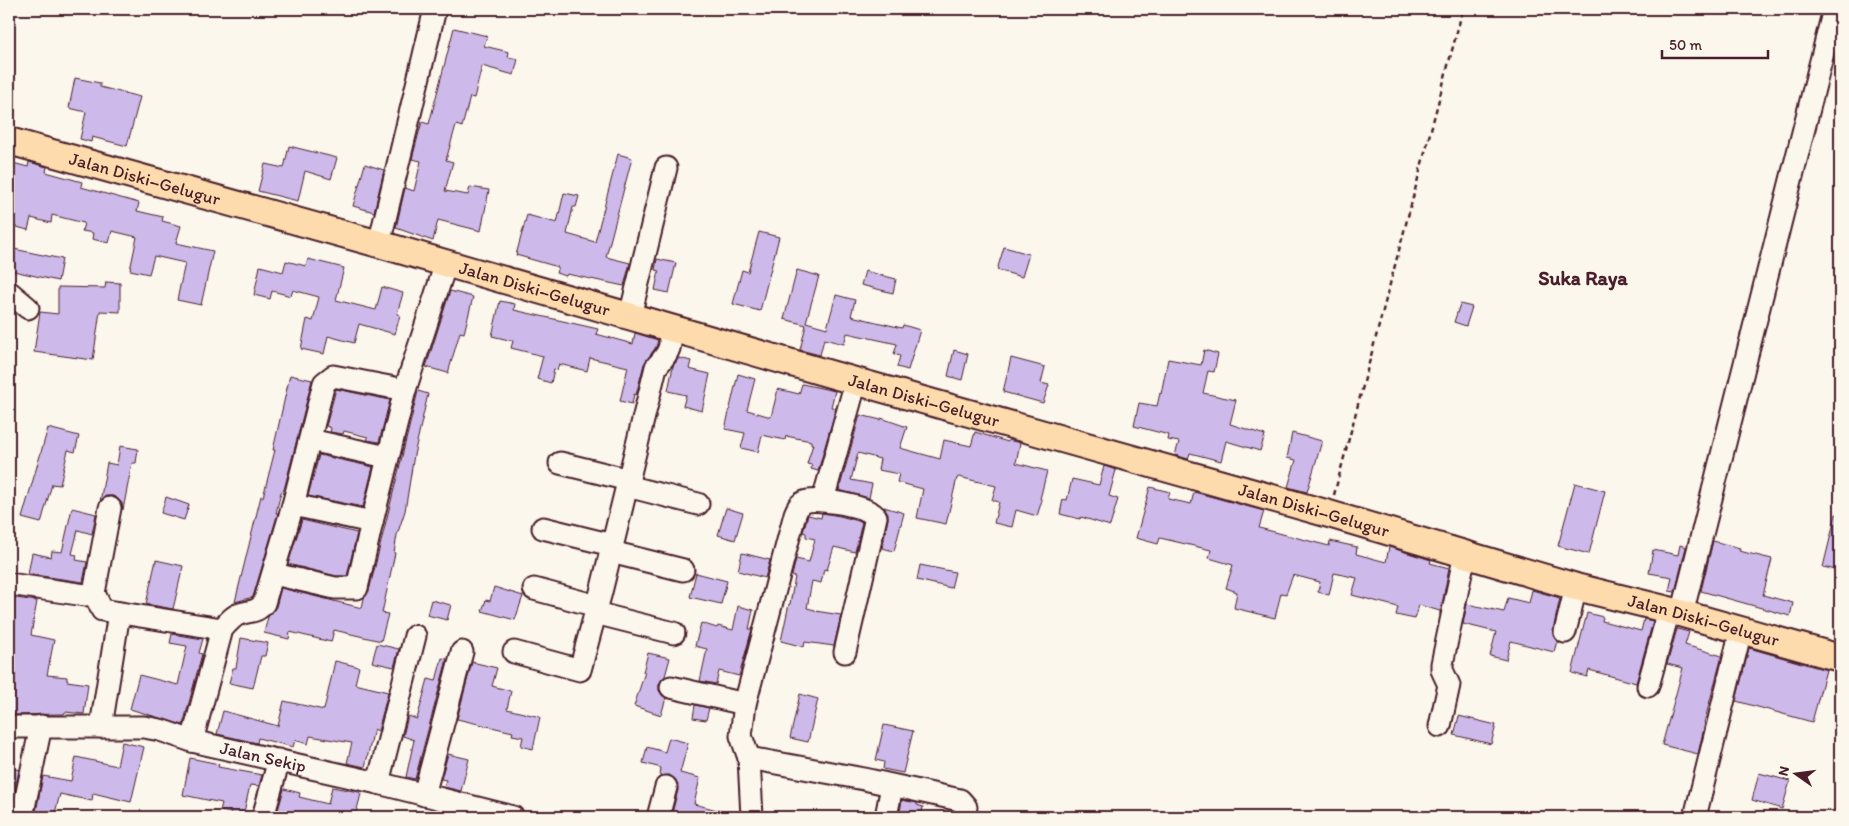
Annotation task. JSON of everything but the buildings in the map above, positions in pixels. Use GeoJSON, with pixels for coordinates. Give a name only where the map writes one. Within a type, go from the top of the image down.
{"type":"FeatureCollection","features":[{"type":"Feature","properties":{"kind":"main road","name":"Jalan Diski–Gelugur"},"geometry":{"type":"LineString","coordinates":[[9,142],[446,263],[1329,514],[1576,587],[1676,612],[1840,658]]}},
{"type":"Feature","properties":{"kind":"street"},"geometry":{"type":"LineString","coordinates":[[379,244],[436,9]]}},
{"type":"Feature","properties":{"kind":"street"},"geometry":{"type":"LineString","coordinates":[[1648,686],[1676,612],[1834,9]]}},
{"type":"Feature","properties":{"kind":"street"},"geometry":{"type":"LineString","coordinates":[[630,316],[666,168]]}},
{"type":"Feature","properties":{"kind":"street"},"geometry":{"type":"LineString","coordinates":[[274,574],[335,588],[357,588],[387,457],[405,390],[446,263]]}},
{"type":"Feature","properties":{"kind":"street"},"geometry":{"type":"LineString","coordinates":[[9,292],[28,308]]}},
{"type":"Feature","properties":{"kind":"street"},"geometry":{"type":"LineString","coordinates":[[514,652],[580,670],[656,367],[667,355],[671,338],[667,327]]}},
{"type":"Feature","properties":{"kind":"street"},"geometry":{"type":"LineString","coordinates":[[192,741],[222,629],[237,615],[261,608],[274,574],[323,386],[333,376],[405,390]]}},
{"type":"Feature","properties":{"kind":"street"},"geometry":{"type":"LineString","coordinates":[[824,500],[856,381]]}},
{"type":"Feature","properties":{"kind":"street"},"geometry":{"type":"LineString","coordinates":[[310,440],[387,457]]}},
{"type":"Feature","properties":{"kind":"street"},"geometry":{"type":"LineString","coordinates":[[560,463],[698,504]]}},
{"type":"Feature","properties":{"kind":"street"},"geometry":{"type":"LineString","coordinates":[[752,817],[749,758],[741,736],[745,704],[795,514],[798,506],[804,502],[824,500],[869,511],[876,517],[845,652]]}},
{"type":"Feature","properties":{"kind":"street"},"geometry":{"type":"LineString","coordinates":[[293,505],[372,522]]}},
{"type":"Feature","properties":{"kind":"street"},"geometry":{"type":"LineString","coordinates":[[110,508],[94,593],[102,610],[222,629]]}},
{"type":"Feature","properties":{"kind":"street"},"geometry":{"type":"LineString","coordinates":[[543,528],[684,570]]}},
{"type":"Feature","properties":{"kind":"street"},"geometry":{"type":"LineString","coordinates":[[1440,726],[1448,686],[1442,670],[1442,664],[1465,554]]}},
{"type":"Feature","properties":{"kind":"street"},"geometry":{"type":"LineString","coordinates":[[9,584],[85,595],[94,593]]}},
{"type":"Feature","properties":{"kind":"street"},"geometry":{"type":"LineString","coordinates":[[1565,632],[1576,587]]}},
{"type":"Feature","properties":{"kind":"street"},"geometry":{"type":"LineString","coordinates":[[534,590],[674,633]]}},
{"type":"Feature","properties":{"kind":"street"},"geometry":{"type":"LineString","coordinates":[[101,727],[119,613]]}},
{"type":"Feature","properties":{"kind":"street"},"geometry":{"type":"LineString","coordinates":[[1695,817],[1740,630]]}},
{"type":"Feature","properties":{"kind":"street"},"geometry":{"type":"LineString","coordinates":[[378,784],[415,636]]}},
{"type":"Feature","properties":{"kind":"street"},"geometry":{"type":"LineString","coordinates":[[424,795],[462,652]]}},
{"type":"Feature","properties":{"kind":"street"},"geometry":{"type":"LineString","coordinates":[[672,687],[745,704]]}},
{"type":"Feature","properties":{"kind":"street"},"geometry":{"type":"LineString","coordinates":[[22,817],[41,726]]}},
{"type":"Feature","properties":{"kind":"street","name":"Jalan Sekip"},"geometry":{"type":"LineString","coordinates":[[9,727],[144,727],[160,730],[192,741],[513,817]]}},
{"type":"Feature","properties":{"kind":"street"},"geometry":{"type":"LineString","coordinates":[[749,758],[960,800],[966,807],[964,817]]}},
{"type":"Feature","properties":{"kind":"street"},"geometry":{"type":"LineString","coordinates":[[263,817],[278,760]]}},
{"type":"Feature","properties":{"kind":"street"},"geometry":{"type":"LineString","coordinates":[[886,817],[892,786]]}},
{"type":"Feature","properties":{"kind":"street"},"geometry":{"type":"LineString","coordinates":[[658,817],[666,788]]}},
{"type":"Feature","properties":{"kind":"path"},"geometry":{"type":"LineString","coordinates":[[1329,514],[1462,9]]}},
{"type":"Feature","properties":{"kind":"district","name":"Suka Raya"},"geometry":{"type":"Point","coordinates":[1583,278]}}]}
